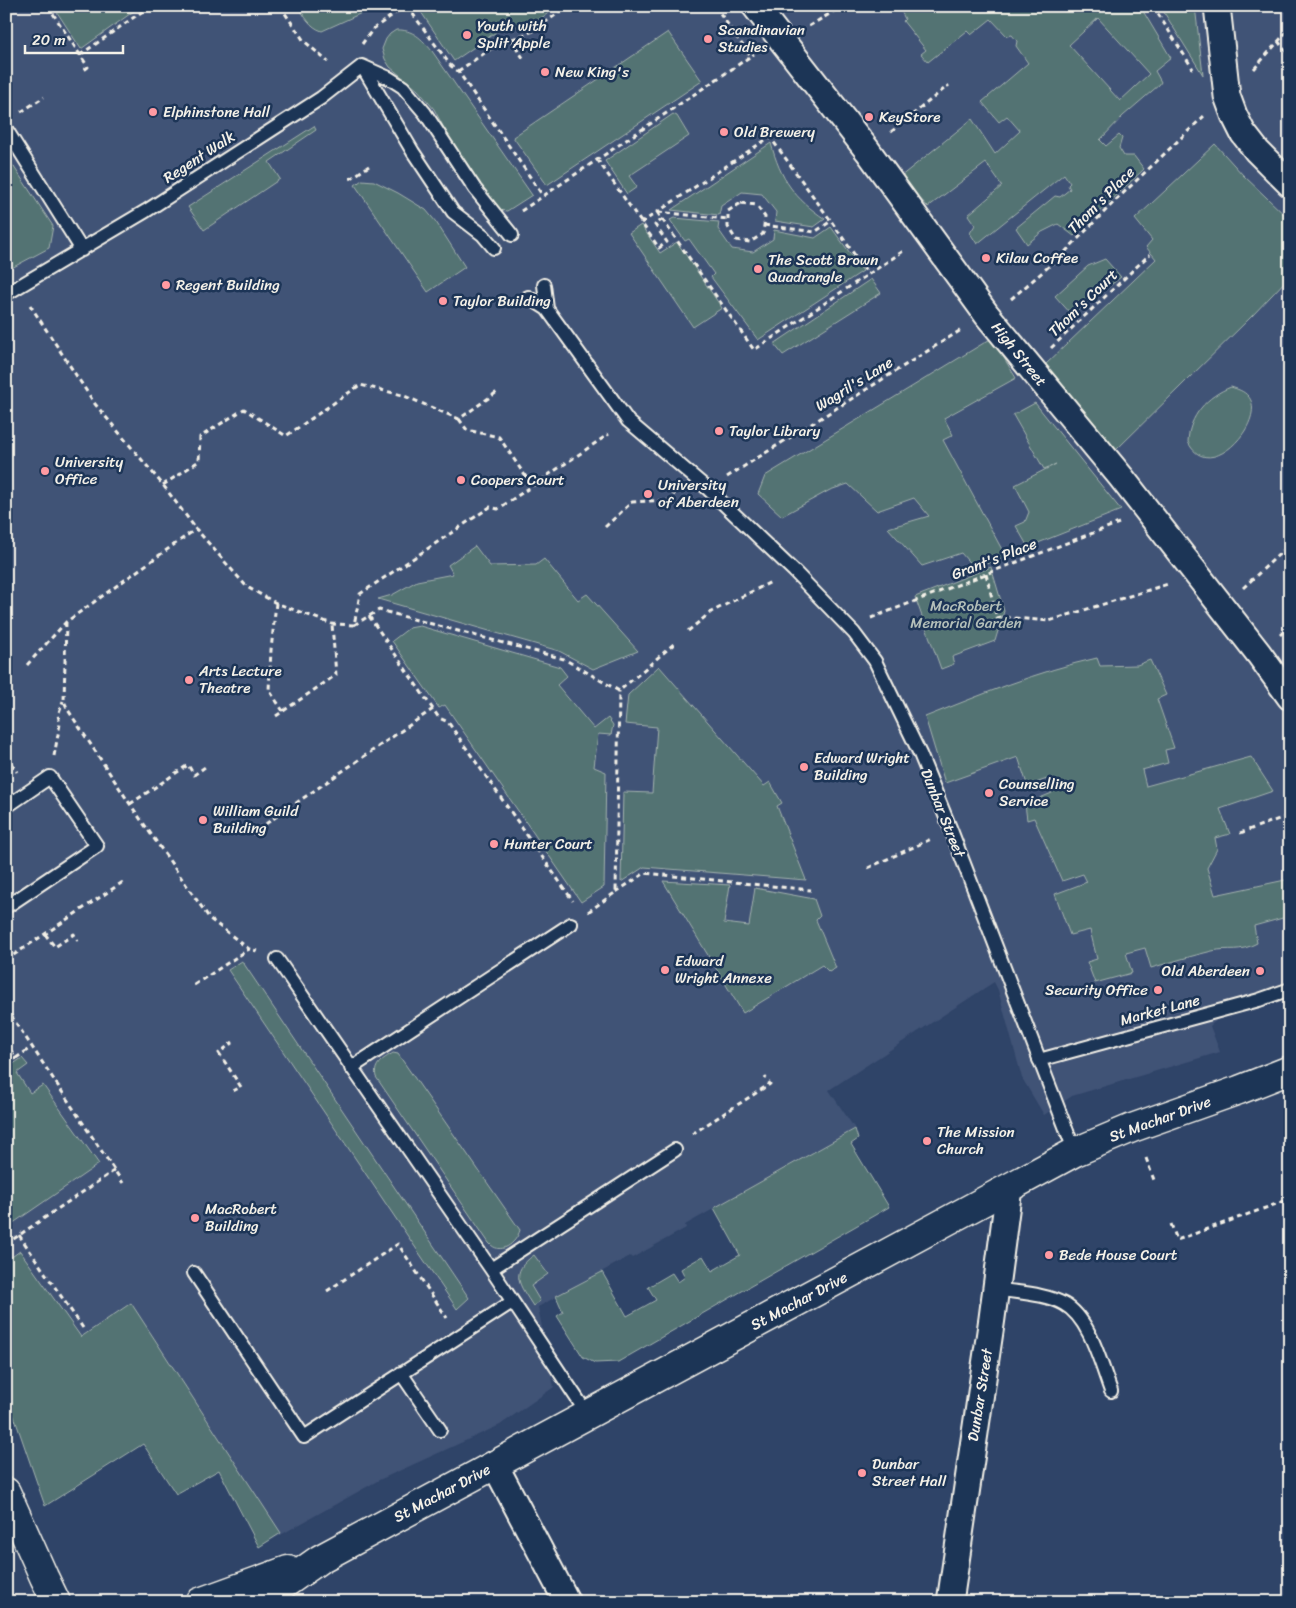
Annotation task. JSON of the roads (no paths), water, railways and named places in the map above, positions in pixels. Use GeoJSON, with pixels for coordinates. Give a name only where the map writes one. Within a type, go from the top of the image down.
{"type":"FeatureCollection","features":[{"type":"Feature","properties":{"kind":"main road","name":"St Machar Drive"},"geometry":{"type":"LineString","coordinates":[[259,1602],[320,1559],[1075,1152],[1132,1128],[1290,1070]]}},
{"type":"Feature","properties":{"kind":"main road"},"geometry":{"type":"LineString","coordinates":[[6,1492],[56,1602]]}},
{"type":"Feature","properties":{"kind":"main road","name":"St Machar Drive"},"geometry":{"type":"LineString","coordinates":[[200,1602],[320,1559]]}},
{"type":"Feature","properties":{"kind":"street","name":"High Street"},"geometry":{"type":"LineString","coordinates":[[755,6],[868,152],[987,315],[1148,512],[1290,697]]}},
{"type":"Feature","properties":{"kind":"street"},"geometry":{"type":"LineString","coordinates":[[1217,6],[1227,96],[1234,115],[1243,133],[1257,151],[1290,184]]}},
{"type":"Feature","properties":{"kind":"street","name":"Dunbar Street"},"geometry":{"type":"LineString","coordinates":[[950,1602],[1009,1188]]}},
{"type":"Feature","properties":{"kind":"street"},"geometry":{"type":"LineString","coordinates":[[495,1465],[567,1602]]}},
{"type":"Feature","properties":{"kind":"lane","name":"Regent Walk"},"geometry":{"type":"LineString","coordinates":[[12,290],[82,250],[255,141],[347,79],[362,66]]}},
{"type":"Feature","properties":{"kind":"lane"},"geometry":{"type":"LineString","coordinates":[[362,66],[403,87],[425,113],[475,189],[512,235]]}},
{"type":"Feature","properties":{"kind":"lane"},"geometry":{"type":"LineString","coordinates":[[362,66],[418,160],[452,212],[483,235],[494,248]]}},
{"type":"Feature","properties":{"kind":"lane"},"geometry":{"type":"LineString","coordinates":[[6,129],[82,250]]}},
{"type":"Feature","properties":{"kind":"lane"},"geometry":{"type":"LineString","coordinates":[[544,285],[548,309]]}},
{"type":"Feature","properties":{"kind":"lane"},"geometry":{"type":"LineString","coordinates":[[528,297],[548,309]]}},
{"type":"Feature","properties":{"kind":"lane","name":"Dunbar Street"},"geometry":{"type":"LineString","coordinates":[[548,309],[627,420],[708,489],[794,571],[848,627],[875,661],[920,754],[951,830],[1075,1152]]}},
{"type":"Feature","properties":{"kind":"lane"},"geometry":{"type":"LineString","coordinates":[[6,807],[50,777],[97,846],[6,907]]}},
{"type":"Feature","properties":{"kind":"lane"},"geometry":{"type":"LineString","coordinates":[[351,1068],[571,924]]}},
{"type":"Feature","properties":{"kind":"lane"},"geometry":{"type":"LineString","coordinates":[[277,959],[491,1269],[588,1415]]}},
{"type":"Feature","properties":{"kind":"lane","name":"Market Lane"},"geometry":{"type":"LineString","coordinates":[[1039,1060],[1259,1000],[1290,989]]}},
{"type":"Feature","properties":{"kind":"lane"},"geometry":{"type":"LineString","coordinates":[[491,1269],[675,1150]]}},
{"type":"Feature","properties":{"kind":"lane"},"geometry":{"type":"LineString","coordinates":[[194,1273],[304,1437],[512,1302]]}},
{"type":"Feature","properties":{"kind":"lane"},"geometry":{"type":"LineString","coordinates":[[996,1289],[1046,1297],[1065,1304],[1081,1320],[1093,1344],[1111,1391]]}},
{"type":"Feature","properties":{"kind":"lane"},"geometry":{"type":"LineString","coordinates":[[401,1373],[440,1430]]}},
{"type":"Feature","properties":{"kind":"place","name":"Youth with Split Apple"},"geometry":{"type":"Point","coordinates":[467,35]}},
{"type":"Feature","properties":{"kind":"place","name":"Scandinavian Studies"},"geometry":{"type":"Point","coordinates":[708,39]}},
{"type":"Feature","properties":{"kind":"place","name":"New King's"},"geometry":{"type":"Point","coordinates":[545,72]}},
{"type":"Feature","properties":{"kind":"place","name":"Elphinstone Hall"},"geometry":{"type":"Point","coordinates":[153,112]}},
{"type":"Feature","properties":{"kind":"place","name":"KeyStore"},"geometry":{"type":"Point","coordinates":[869,117]}},
{"type":"Feature","properties":{"kind":"place","name":"Old Brewery"},"geometry":{"type":"Point","coordinates":[724,132]}},
{"type":"Feature","properties":{"kind":"place","name":"Kilau Coffee"},"geometry":{"type":"Point","coordinates":[986,258]}},
{"type":"Feature","properties":{"kind":"place","name":"The Scott Brown Quadrangle"},"geometry":{"type":"Point","coordinates":[758,269]}},
{"type":"Feature","properties":{"kind":"place","name":"Regent Building"},"geometry":{"type":"Point","coordinates":[166,285]}},
{"type":"Feature","properties":{"kind":"place","name":"Taylor Building"},"geometry":{"type":"Point","coordinates":[443,301]}},
{"type":"Feature","properties":{"kind":"place","name":"Taylor Library"},"geometry":{"type":"Point","coordinates":[719,431]}},
{"type":"Feature","properties":{"kind":"place","name":"University Office"},"geometry":{"type":"Point","coordinates":[45,471]}},
{"type":"Feature","properties":{"kind":"place","name":"Coopers Court"},"geometry":{"type":"Point","coordinates":[461,480]}},
{"type":"Feature","properties":{"kind":"place","name":"University of Aberdeen"},"geometry":{"type":"Point","coordinates":[648,494]}},
{"type":"Feature","properties":{"kind":"place","name":"Arts Lecture Theatre"},"geometry":{"type":"Point","coordinates":[189,680]}},
{"type":"Feature","properties":{"kind":"place","name":"Edward Wright Building"},"geometry":{"type":"Point","coordinates":[804,767]}},
{"type":"Feature","properties":{"kind":"place","name":"Counselling Service"},"geometry":{"type":"Point","coordinates":[989,793]}},
{"type":"Feature","properties":{"kind":"place","name":"William Guild Building"},"geometry":{"type":"Point","coordinates":[203,820]}},
{"type":"Feature","properties":{"kind":"place","name":"Hunter Court"},"geometry":{"type":"Point","coordinates":[494,844]}},
{"type":"Feature","properties":{"kind":"place","name":"Edward Wright Annexe"},"geometry":{"type":"Point","coordinates":[665,970]}},
{"type":"Feature","properties":{"kind":"place","name":"Old Aberdeen"},"geometry":{"type":"Point","coordinates":[1260,971]}},
{"type":"Feature","properties":{"kind":"place","name":"Security Office"},"geometry":{"type":"Point","coordinates":[1158,990]}},
{"type":"Feature","properties":{"kind":"place","name":"The Mission Church"},"geometry":{"type":"Point","coordinates":[927,1141]}},
{"type":"Feature","properties":{"kind":"place","name":"MacRobert Building"},"geometry":{"type":"Point","coordinates":[195,1218]}},
{"type":"Feature","properties":{"kind":"place","name":"Bede House Court"},"geometry":{"type":"Point","coordinates":[1049,1255]}},
{"type":"Feature","properties":{"kind":"place","name":"Dunbar Street Hall"},"geometry":{"type":"Point","coordinates":[862,1473]}},
{"type":"Feature","properties":{"kind":"park label","name":"MacRobert Memorial Garden"},"geometry":{"type":"Point","coordinates":[966,614]}}]}
